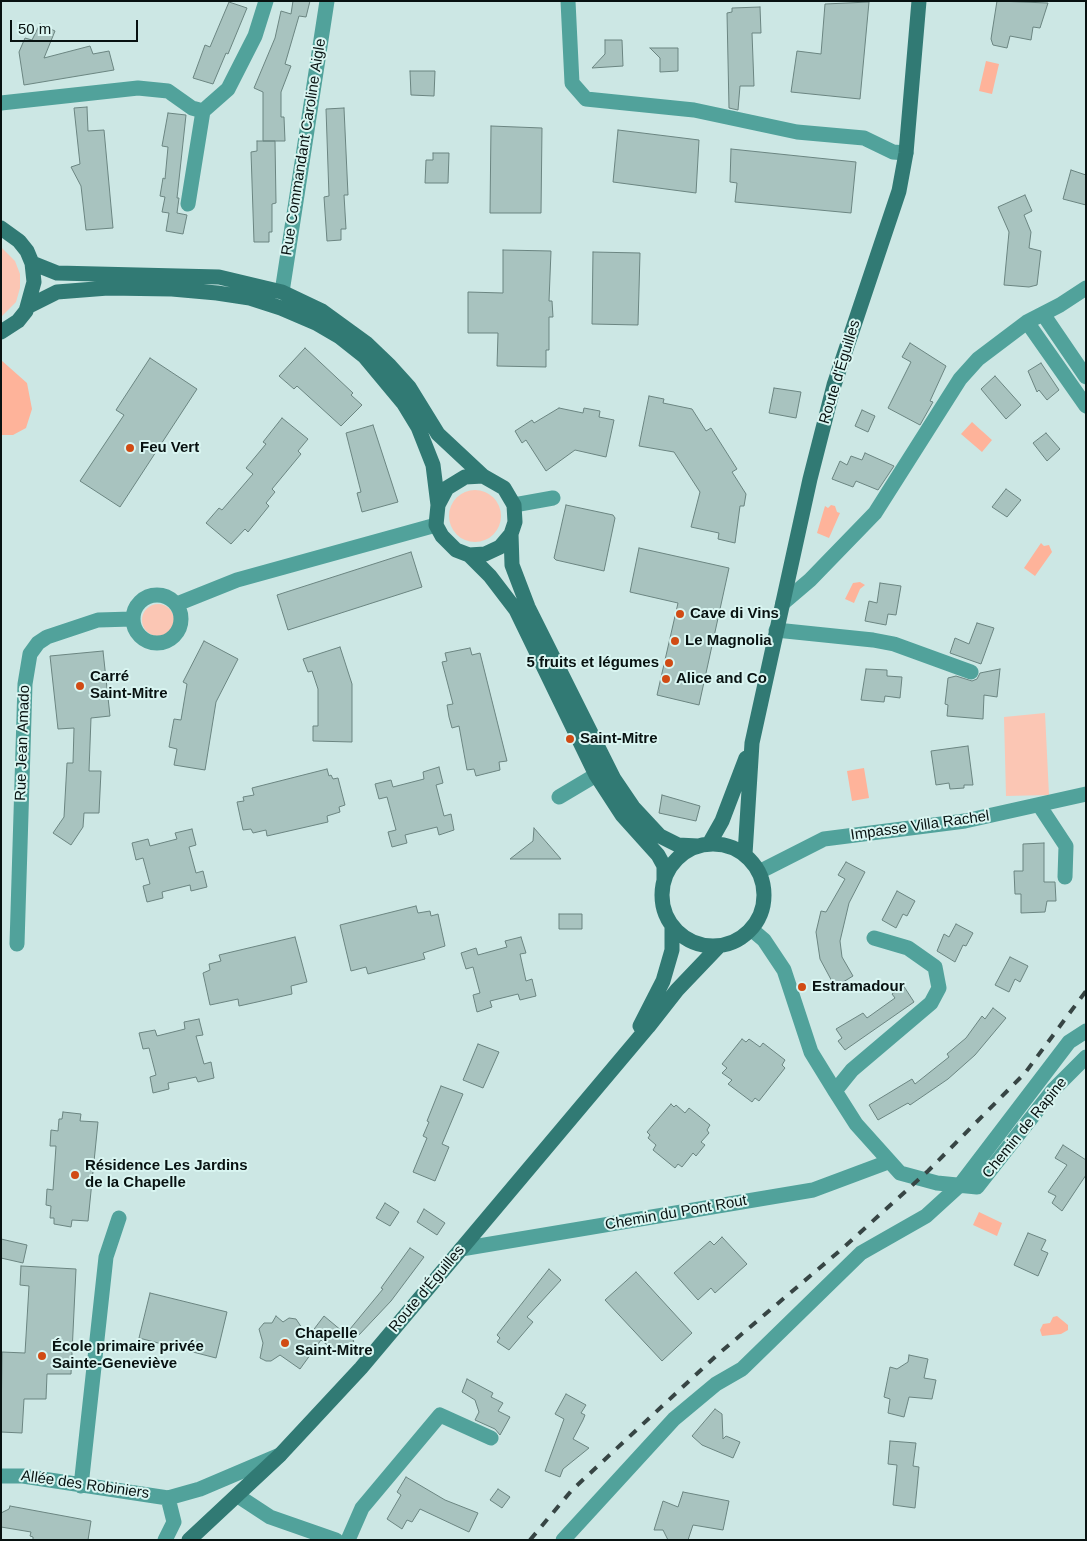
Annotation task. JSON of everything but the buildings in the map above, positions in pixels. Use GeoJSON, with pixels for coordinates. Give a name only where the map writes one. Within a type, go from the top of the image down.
{"type":"FeatureCollection","features":[{"type":"Feature","properties":{"kind":"street"},"geometry":{"type":"LineString","coordinates":[[188,204],[203,111],[228,89],[255,36],[266,1]]}},
{"type":"Feature","properties":{"kind":"street","name":"Rue Commandant Caroline Aigle"},"geometry":{"type":"LineString","coordinates":[[282,292],[326,1]]}},
{"type":"Feature","properties":{"kind":"street"},"geometry":{"type":"LineString","coordinates":[[568,1],[572,83],[586,99],[694,110],[797,132],[864,138],[893,152],[906,153]]}},
{"type":"Feature","properties":{"kind":"street","name":"Route d'Éguilles"},"geometry":{"type":"LineString","coordinates":[[745,854],[752,743],[776,630],[827,412],[899,191],[906,153],[919,1]]}},
{"type":"Feature","properties":{"kind":"street"},"geometry":{"type":"LineString","coordinates":[[1,103],[138,88],[168,91],[192,108],[203,111]]}},
{"type":"Feature","properties":{"kind":"street"},"geometry":{"type":"LineString","coordinates":[[1,214],[5,230],[23,246],[32,264],[34,282],[29,306],[18,321],[1,332]]}},
{"type":"Feature","properties":{"kind":"street"},"geometry":{"type":"LineString","coordinates":[[32,264],[57,273],[218,278],[282,292],[322,311],[336,320],[390,366],[408,387],[438,434],[483,476],[504,488],[514,505],[515,522],[511,534],[512,566],[528,607],[614,779],[633,807],[660,836],[678,845],[728,846],[745,854],[759,872],[764,887],[764,902],[759,916],[751,929],[742,937],[720,946],[706,945],[693,942],[672,925],[665,911],[662,896],[664,866],[658,855],[622,815],[596,775],[516,610],[490,576],[469,554]]}},
{"type":"Feature","properties":{"kind":"street"},"geometry":{"type":"LineString","coordinates":[[29,306],[57,292],[108,288],[172,289],[250,298],[281,308],[316,324],[340,337],[364,356],[404,404],[418,427],[433,465],[438,505],[436,525],[442,536],[456,550],[469,554],[485,554],[500,547],[511,534]]}},
{"type":"Feature","properties":{"kind":"street"},"geometry":{"type":"LineString","coordinates":[[783,603],[810,580],[875,513],[960,378],[978,359],[1028,322],[1086,288]]}},
{"type":"Feature","properties":{"kind":"street"},"geometry":{"type":"LineString","coordinates":[[1043,314],[1086,376]]}},
{"type":"Feature","properties":{"kind":"street"},"geometry":{"type":"LineString","coordinates":[[1028,322],[1086,406]]}},
{"type":"Feature","properties":{"kind":"street"},"geometry":{"type":"LineString","coordinates":[[438,505],[447,488],[465,477],[483,476]]}},
{"type":"Feature","properties":{"kind":"street"},"geometry":{"type":"LineString","coordinates":[[514,505],[553,498]]}},
{"type":"Feature","properties":{"kind":"street"},"geometry":{"type":"LineString","coordinates":[[177,604],[237,580],[436,525]]}},
{"type":"Feature","properties":{"kind":"street"},"geometry":{"type":"LineString","coordinates":[[153,595],[167,597],[177,604],[182,622],[175,637],[168,642],[152,644],[144,640],[134,629],[132,619],[140,602],[153,595]]}},
{"type":"Feature","properties":{"kind":"street","name":"Rue Jean Amado"},"geometry":{"type":"LineString","coordinates":[[17,944],[25,684],[30,654],[38,643],[47,637],[98,620],[132,619]]}},
{"type":"Feature","properties":{"kind":"street"},"geometry":{"type":"LineString","coordinates":[[776,630],[894,644],[972,672]]}},
{"type":"Feature","properties":{"kind":"street","name":"Route d'Éguilles"},"geometry":{"type":"LineString","coordinates":[[704,845],[722,821],[752,743]]}},
{"type":"Feature","properties":{"kind":"street"},"geometry":{"type":"LineString","coordinates":[[559,797],[596,775]]}},
{"type":"Feature","properties":{"kind":"street","name":"Impasse Villa Rachel"},"geometry":{"type":"LineString","coordinates":[[759,872],[824,839],[965,821],[1086,794]]}},
{"type":"Feature","properties":{"kind":"street"},"geometry":{"type":"LineString","coordinates":[[1039,805],[1066,846],[1065,877]]}},
{"type":"Feature","properties":{"kind":"street"},"geometry":{"type":"LineString","coordinates":[[664,881],[669,868],[678,858],[704,845]]}},
{"type":"Feature","properties":{"kind":"street","name":"Route d'Éguilles"},"geometry":{"type":"LineString","coordinates":[[629,1047],[663,982],[672,950],[672,925]]}},
{"type":"Feature","properties":{"kind":"street"},"geometry":{"type":"LineString","coordinates":[[751,929],[764,940],[784,970],[811,1052],[856,1124],[888,1162],[900,1173],[937,1183],[960,1185]]}},
{"type":"Feature","properties":{"kind":"street"},"geometry":{"type":"LineString","coordinates":[[835,1092],[852,1070],[931,1003],[939,988],[935,967],[908,948],[874,938]]}},
{"type":"Feature","properties":{"kind":"street","name":"Route d'Éguilles"},"geometry":{"type":"LineString","coordinates":[[189,1540],[280,1455],[361,1368],[698,965],[720,946]]}},
{"type":"Feature","properties":{"kind":"street"},"geometry":{"type":"LineString","coordinates":[[564,1540],[674,1419],[716,1384],[742,1369],[861,1253],[926,1216],[960,1185],[1068,1042],[1086,1022]]}},
{"type":"Feature","properties":{"kind":"street"},"geometry":{"type":"LineString","coordinates":[[1068,1042],[1086,1031]]}},
{"type":"Feature","properties":{"kind":"street","name":"Chemin de Rapine"},"geometry":{"type":"LineString","coordinates":[[960,1185],[977,1187],[1054,1089],[1086,1057]]}},
{"type":"Feature","properties":{"kind":"street","name":"Chemin du Pont Rout"},"geometry":{"type":"LineString","coordinates":[[461,1249],[813,1190],[888,1162]]}},
{"type":"Feature","properties":{"kind":"street"},"geometry":{"type":"LineString","coordinates":[[81,1486],[106,1257],[119,1218]]}},
{"type":"Feature","properties":{"kind":"street"},"geometry":{"type":"LineString","coordinates":[[348,1540],[362,1508],[440,1415],[491,1438]]}},
{"type":"Feature","properties":{"kind":"street","name":"Allée des Robiniers"},"geometry":{"type":"LineString","coordinates":[[1,1476],[23,1476],[168,1498],[200,1489],[280,1455]]}},
{"type":"Feature","properties":{"kind":"street"},"geometry":{"type":"LineString","coordinates":[[238,1496],[270,1517],[336,1540]]}},
{"type":"Feature","properties":{"kind":"street","name":"Allée des Robiniers"},"geometry":{"type":"LineString","coordinates":[[165,1540],[174,1522],[168,1498]]}},
{"type":"Feature","properties":{"kind":"shaded area"},"geometry":{"type":"Polygon","coordinates":[[[986,61],[999,64],[992,94],[979,91],[986,61]]]}},
{"type":"Feature","properties":{"kind":"shaded area"},"geometry":{"type":"Polygon","coordinates":[[[1,247],[15,261],[20,274],[20,288],[16,302],[1,317],[1,247]]]}},
{"type":"Feature","properties":{"kind":"shaded area"},"geometry":{"type":"Polygon","coordinates":[[[1,360],[27,383],[32,409],[26,428],[13,435],[1,435],[1,360]]]}},
{"type":"Feature","properties":{"kind":"shaded area"},"geometry":{"type":"Polygon","coordinates":[[[972,422],[992,440],[982,452],[961,434],[972,422]]]}},
{"type":"Feature","properties":{"kind":"shaded area"},"geometry":{"type":"Polygon","coordinates":[[[470,490],[480,490],[494,497],[501,511],[501,521],[494,535],[480,542],[470,542],[460,538],[453,531],[449,521],[449,511],[453,501],[460,494],[470,490]]]}},
{"type":"Feature","properties":{"kind":"shaded area"},"geometry":{"type":"Polygon","coordinates":[[[831,505],[835,506],[837,512],[840,513],[829,538],[817,533],[825,506],[828,508],[831,505]]]}},
{"type":"Feature","properties":{"kind":"shaded area"},"geometry":{"type":"Polygon","coordinates":[[[1041,543],[1044,546],[1049,545],[1052,552],[1035,576],[1024,568],[1041,543]]]}},
{"type":"Feature","properties":{"kind":"shaded area"},"geometry":{"type":"Polygon","coordinates":[[[860,582],[865,585],[860,589],[854,603],[845,599],[853,583],[860,582]]]}},
{"type":"Feature","properties":{"kind":"shaded area"},"geometry":{"type":"Polygon","coordinates":[[[158,604],[169,609],[174,620],[169,631],[158,636],[147,631],[142,620],[147,609],[158,604]]]}},
{"type":"Feature","properties":{"kind":"shaded area"},"geometry":{"type":"Polygon","coordinates":[[[1045,713],[1049,795],[1006,796],[1004,717],[1045,713]]]}},
{"type":"Feature","properties":{"kind":"shaded area"},"geometry":{"type":"Polygon","coordinates":[[[864,768],[869,798],[852,801],[847,771],[864,768]]]}},
{"type":"Feature","properties":{"kind":"shaded area"},"geometry":{"type":"Polygon","coordinates":[[[979,1212],[1002,1223],[997,1236],[973,1225],[979,1212]]]}},
{"type":"Feature","properties":{"kind":"shaded area"},"geometry":{"type":"Polygon","coordinates":[[[1057,1316],[1068,1325],[1068,1330],[1061,1334],[1042,1336],[1040,1330],[1043,1324],[1050,1323],[1053,1317],[1057,1316]]]}},
{"type":"Feature","properties":{"kind":"railway"},"geometry":{"type":"LineString","coordinates":[[530,1540],[572,1490],[716,1356],[843,1248],[928,1171],[1025,1073],[1086,991]]}},
{"type":"Feature","properties":{"kind":"place","name":"Feu Vert"},"geometry":{"type":"Point","coordinates":[130,448]}},
{"type":"Feature","properties":{"kind":"place","name":"Cave di Vins"},"geometry":{"type":"Point","coordinates":[680,614]}},
{"type":"Feature","properties":{"kind":"place","name":"Le Magnolia"},"geometry":{"type":"Point","coordinates":[675,641]}},
{"type":"Feature","properties":{"kind":"place","name":"5 fruits et légumes"},"geometry":{"type":"Point","coordinates":[669,663]}},
{"type":"Feature","properties":{"kind":"place","name":"Alice and Co"},"geometry":{"type":"Point","coordinates":[666,679]}},
{"type":"Feature","properties":{"kind":"place","name":"Carré Saint-Mitre"},"geometry":{"type":"Point","coordinates":[80,686]}},
{"type":"Feature","properties":{"kind":"place","name":"Saint-Mitre"},"geometry":{"type":"Point","coordinates":[570,739]}},
{"type":"Feature","properties":{"kind":"place","name":"Estramadour"},"geometry":{"type":"Point","coordinates":[802,987]}},
{"type":"Feature","properties":{"kind":"place","name":"Résidence Les Jardins de la Chapelle"},"geometry":{"type":"Point","coordinates":[75,1175]}},
{"type":"Feature","properties":{"kind":"place","name":"Chapelle Saint-Mitre"},"geometry":{"type":"Point","coordinates":[285,1343]}},
{"type":"Feature","properties":{"kind":"place","name":"École primaire privée Sainte-Geneviève"},"geometry":{"type":"Point","coordinates":[42,1356]}}]}
